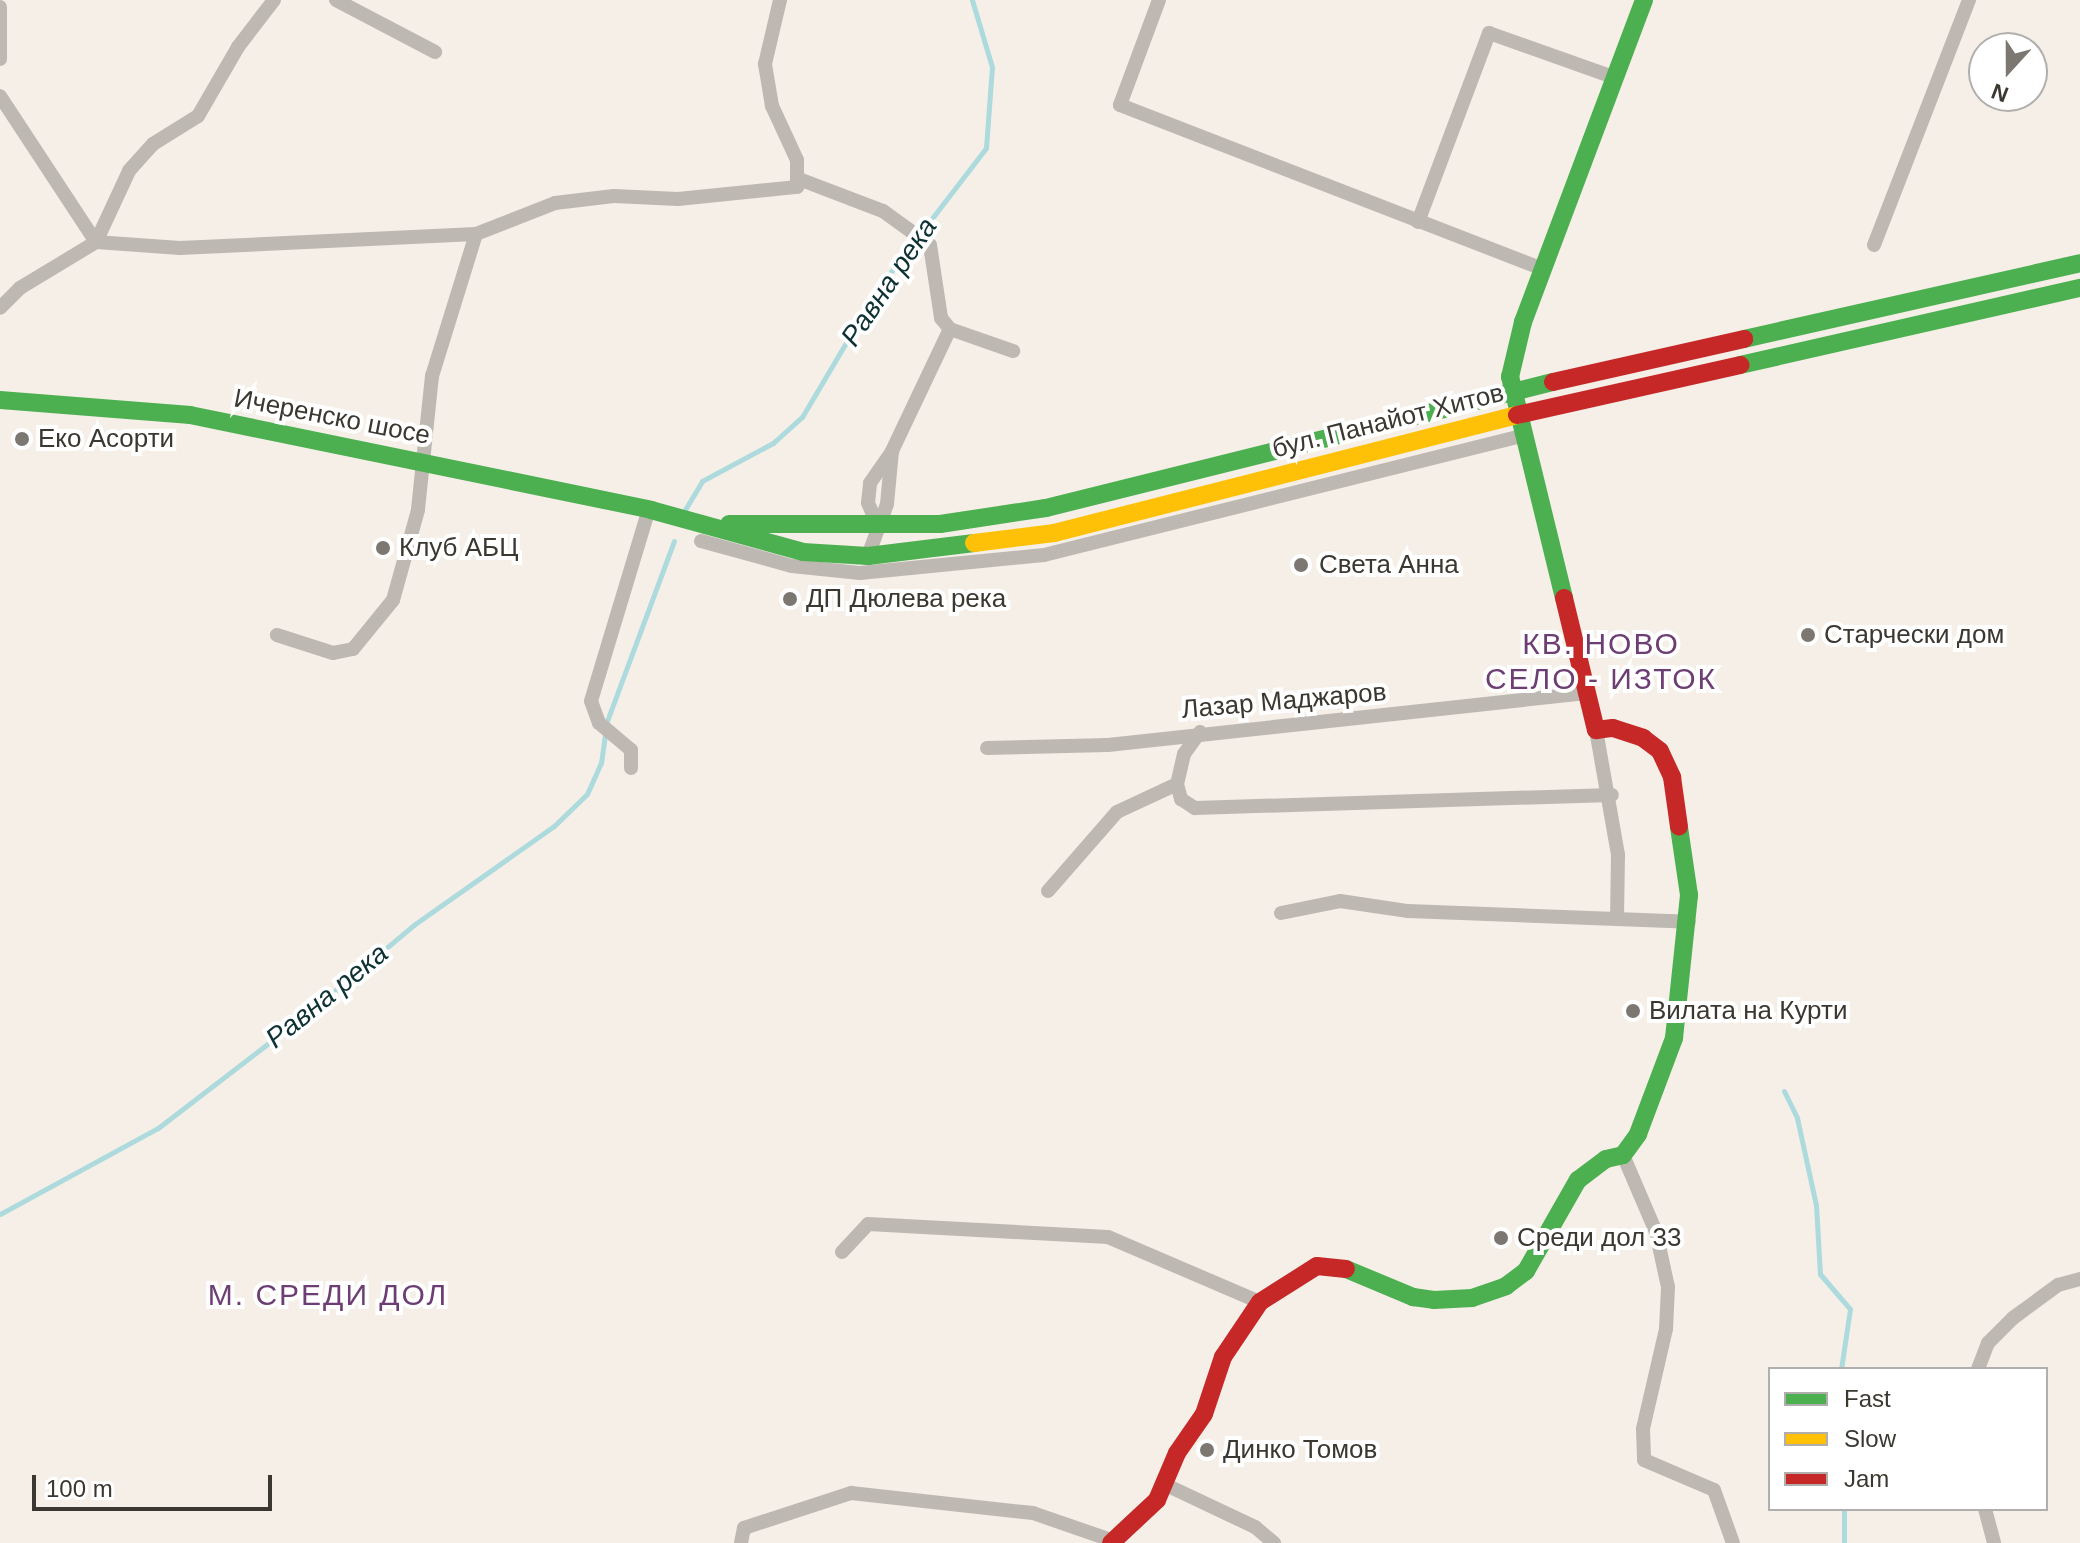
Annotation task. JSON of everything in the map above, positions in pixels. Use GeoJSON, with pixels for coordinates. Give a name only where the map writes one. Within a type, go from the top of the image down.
{"type":"FeatureCollection","features":[{"type":"Feature","properties":{"kind":"street"},"geometry":{"type":"LineString","coordinates":[[0,308],[20,288],[96,242],[129,171],[153,144],[198,116],[238,47],[274,0]]}},
{"type":"Feature","properties":{"kind":"street"},"geometry":{"type":"LineString","coordinates":[[336,0],[435,52]]}},
{"type":"Feature","properties":{"kind":"street"},"geometry":{"type":"LineString","coordinates":[[96,242],[180,248],[476,234],[555,203],[783,191],[797,187],[797,160],[772,106],[765,64],[780,0]]}},
{"type":"Feature","properties":{"kind":"street"},"geometry":{"type":"LineString","coordinates":[[1159,0],[1120,105],[1542,269]]}},
{"type":"Feature","properties":{"kind":"street"},"geometry":{"type":"LineString","coordinates":[[1617,917],[1618,855],[1612,795],[1584,693],[1511,391],[1523,322],[1644,0]]}},
{"type":"Feature","properties":{"kind":"street"},"geometry":{"type":"LineString","coordinates":[[1874,245],[1969,0]]}},
{"type":"Feature","properties":{"kind":"street"},"geometry":{"type":"LineString","coordinates":[[0,7],[0,59]]}},
{"type":"Feature","properties":{"kind":"street"},"geometry":{"type":"LineString","coordinates":[[1418,222],[1489,33],[1613,77]]}},
{"type":"Feature","properties":{"kind":"street"},"geometry":{"type":"LineString","coordinates":[[0,96],[96,242]]}},
{"type":"Feature","properties":{"kind":"street"},"geometry":{"type":"LineString","coordinates":[[799,179],[850,196],[915,230],[929,244],[936,261],[941,318],[950,329],[1013,351]]}},
{"type":"Feature","properties":{"kind":"street"},"geometry":{"type":"LineString","coordinates":[[277,635],[333,653],[353,649],[374,628],[404,573],[423,461],[432,376],[476,234]]}},
{"type":"Feature","properties":{"kind":"street","name":"бул. Панайот Хитов"},"geometry":{"type":"LineString","coordinates":[[704,532],[940,524],[1046,508],[1511,391],[2080,263]]}},
{"type":"Feature","properties":{"kind":"street","name":"бул. Панайот Хитов"},"geometry":{"type":"LineString","coordinates":[[650,510],[704,532],[803,552],[868,556],[1054,533],[1516,415],[2080,288]]}},
{"type":"Feature","properties":{"kind":"street"},"geometry":{"type":"LineString","coordinates":[[877,524],[868,503],[870,483],[892,451],[950,329]]}},
{"type":"Feature","properties":{"kind":"street","name":"Ичеренско шосе"},"geometry":{"type":"LineString","coordinates":[[0,400],[190,415],[650,510]]}},
{"type":"Feature","properties":{"kind":"street"},"geometry":{"type":"LineString","coordinates":[[704,532],[792,566],[860,573],[1044,555],[1521,436]]}},
{"type":"Feature","properties":{"kind":"street"},"geometry":{"type":"LineString","coordinates":[[868,556],[891,488],[892,451]]}},
{"type":"Feature","properties":{"kind":"street"},"geometry":{"type":"LineString","coordinates":[[631,768],[631,750],[599,723],[591,701],[650,510]]}},
{"type":"Feature","properties":{"kind":"street","name":"Лазар Маджаров"},"geometry":{"type":"LineString","coordinates":[[987,748],[1035,751],[1200,732],[1268,730],[1584,693]]}},
{"type":"Feature","properties":{"kind":"street"},"geometry":{"type":"LineString","coordinates":[[741,1543],[744,1528],[851,1493],[1033,1513],[1112,1542],[1157,1500],[1177,1453],[1204,1414],[1223,1357],[1260,1302],[1317,1266],[1342,1267],[1413,1297],[1434,1300],[1472,1298],[1506,1286],[1526,1271],[1578,1180],[1606,1159],[1623,1155],[1638,1134],[1674,1038],[1689,922],[1677,797],[1665,759],[1643,738],[1613,728],[1596,730]]}},
{"type":"Feature","properties":{"kind":"street"},"geometry":{"type":"LineString","coordinates":[[1200,732],[1184,754],[1177,784],[1181,799],[1195,808],[1226,803],[1612,795]]}},
{"type":"Feature","properties":{"kind":"street"},"geometry":{"type":"LineString","coordinates":[[1048,891],[1117,812],[1177,784]]}},
{"type":"Feature","properties":{"kind":"street"},"geometry":{"type":"LineString","coordinates":[[1281,913],[1340,901],[1422,912],[1557,920],[1617,917],[1689,922]]}},
{"type":"Feature","properties":{"kind":"street"},"geometry":{"type":"LineString","coordinates":[[1623,1155],[1656,1232],[1668,1287],[1666,1329],[1643,1429],[1644,1460],[1714,1490],[1733,1543]]}},
{"type":"Feature","properties":{"kind":"street"},"geometry":{"type":"LineString","coordinates":[[842,1252],[868,1224],[1108,1237],[1260,1302]]}},
{"type":"Feature","properties":{"kind":"street"},"geometry":{"type":"LineString","coordinates":[[1979,1367],[1988,1343],[2013,1318],[2058,1285],[2080,1279]]}},
{"type":"Feature","properties":{"kind":"street"},"geometry":{"type":"LineString","coordinates":[[1164,1484],[1255,1527],[1274,1543]]}},
{"type":"Feature","properties":{"kind":"street"},"geometry":{"type":"LineString","coordinates":[[1986,1511],[1994,1543]]}},
{"type":"Feature","properties":{"kind":"waterway","name":"Равна река"},"geometry":{"type":"LineString","coordinates":[[683,513],[702,481],[773,443],[802,417],[877,290],[986,148],[992,67],[972,0]]}},
{"type":"Feature","properties":{"kind":"waterway","name":"Равна река"},"geometry":{"type":"LineString","coordinates":[[607,721],[674,541]]}},
{"type":"Feature","properties":{"kind":"waterway","name":"Равна река"},"geometry":{"type":"LineString","coordinates":[[0,1214],[158,1128],[312,1010],[415,924],[554,826],[587,794],[601,763],[605,733]]}},
{"type":"Feature","properties":{"kind":"waterway"},"geometry":{"type":"LineString","coordinates":[[1784,1091],[1797,1118],[1816,1205],[1820,1274],[1850,1309],[1841,1367]]}},
{"type":"Feature","properties":{"kind":"waterway"},"geometry":{"type":"LineString","coordinates":[[1844,1511],[1844,1543]]}},
{"type":"Feature","properties":{"kind":"traffic: fast"},"geometry":{"type":"LineString","coordinates":[[1564,598],[1510,377],[1523,322],[1644,0]]}},
{"type":"Feature","properties":{"kind":"traffic: fast"},"geometry":{"type":"LineString","coordinates":[[1744,339],[2080,263]]}},
{"type":"Feature","properties":{"kind":"traffic: fast"},"geometry":{"type":"LineString","coordinates":[[1740,365],[2080,288]]}},
{"type":"Feature","properties":{"kind":"traffic: fast"},"geometry":{"type":"LineString","coordinates":[[729,524],[940,524],[1046,508],[1553,382]]}},
{"type":"Feature","properties":{"kind":"traffic: fast"},"geometry":{"type":"LineString","coordinates":[[0,400],[190,415],[651,510],[803,552],[868,556],[974,543]]}},
{"type":"Feature","properties":{"kind":"traffic: fast"},"geometry":{"type":"LineString","coordinates":[[1346,1269],[1413,1297],[1434,1300],[1472,1298],[1506,1286],[1526,1271],[1578,1180],[1606,1159],[1623,1155],[1638,1134],[1674,1038],[1689,895],[1679,827]]}},
{"type":"Feature","properties":{"kind":"traffic: slow"},"geometry":{"type":"LineString","coordinates":[[974,543],[1054,533],[1517,415]]}},
{"type":"Feature","properties":{"kind":"traffic: jam"},"geometry":{"type":"LineString","coordinates":[[1553,382],[1744,339]]}},
{"type":"Feature","properties":{"kind":"traffic: jam"},"geometry":{"type":"LineString","coordinates":[[1517,415],[1740,365]]}},
{"type":"Feature","properties":{"kind":"traffic: jam"},"geometry":{"type":"LineString","coordinates":[[1564,598],[1596,730],[1613,728],[1643,738],[1660,751],[1672,777],[1679,827]]}},
{"type":"Feature","properties":{"kind":"traffic: jam"},"geometry":{"type":"LineString","coordinates":[[1111,1543],[1157,1500],[1177,1453],[1204,1414],[1223,1357],[1260,1302],[1317,1266],[1346,1269]]}},
{"type":"Feature","properties":{"kind":"place","name":"Еко Асорти"},"geometry":{"type":"Point","coordinates":[22,439]}},
{"type":"Feature","properties":{"kind":"place","name":"Клуб АБЦ"},"geometry":{"type":"Point","coordinates":[383,548]}},
{"type":"Feature","properties":{"kind":"place","name":"Света Анна"},"geometry":{"type":"Point","coordinates":[1301,565]}},
{"type":"Feature","properties":{"kind":"place","name":"ДП Дюлева река"},"geometry":{"type":"Point","coordinates":[790,599]}},
{"type":"Feature","properties":{"kind":"place","name":"Старчески дом"},"geometry":{"type":"Point","coordinates":[1808,635]}},
{"type":"Feature","properties":{"kind":"place","name":"Вилата на Курти"},"geometry":{"type":"Point","coordinates":[1633,1011]}},
{"type":"Feature","properties":{"kind":"place","name":"Среди дол 33"},"geometry":{"type":"Point","coordinates":[1501,1238]}},
{"type":"Feature","properties":{"kind":"place","name":"Динко Томов"},"geometry":{"type":"Point","coordinates":[1207,1450]}},
{"type":"Feature","properties":{"kind":"district","name":"КВ. НОВО СЕЛО - ИЗТОК"},"geometry":{"type":"Point","coordinates":[1601,661]}},
{"type":"Feature","properties":{"kind":"district","name":"М. СРЕДИ ДОЛ"},"geometry":{"type":"Point","coordinates":[328,1295]}}]}
